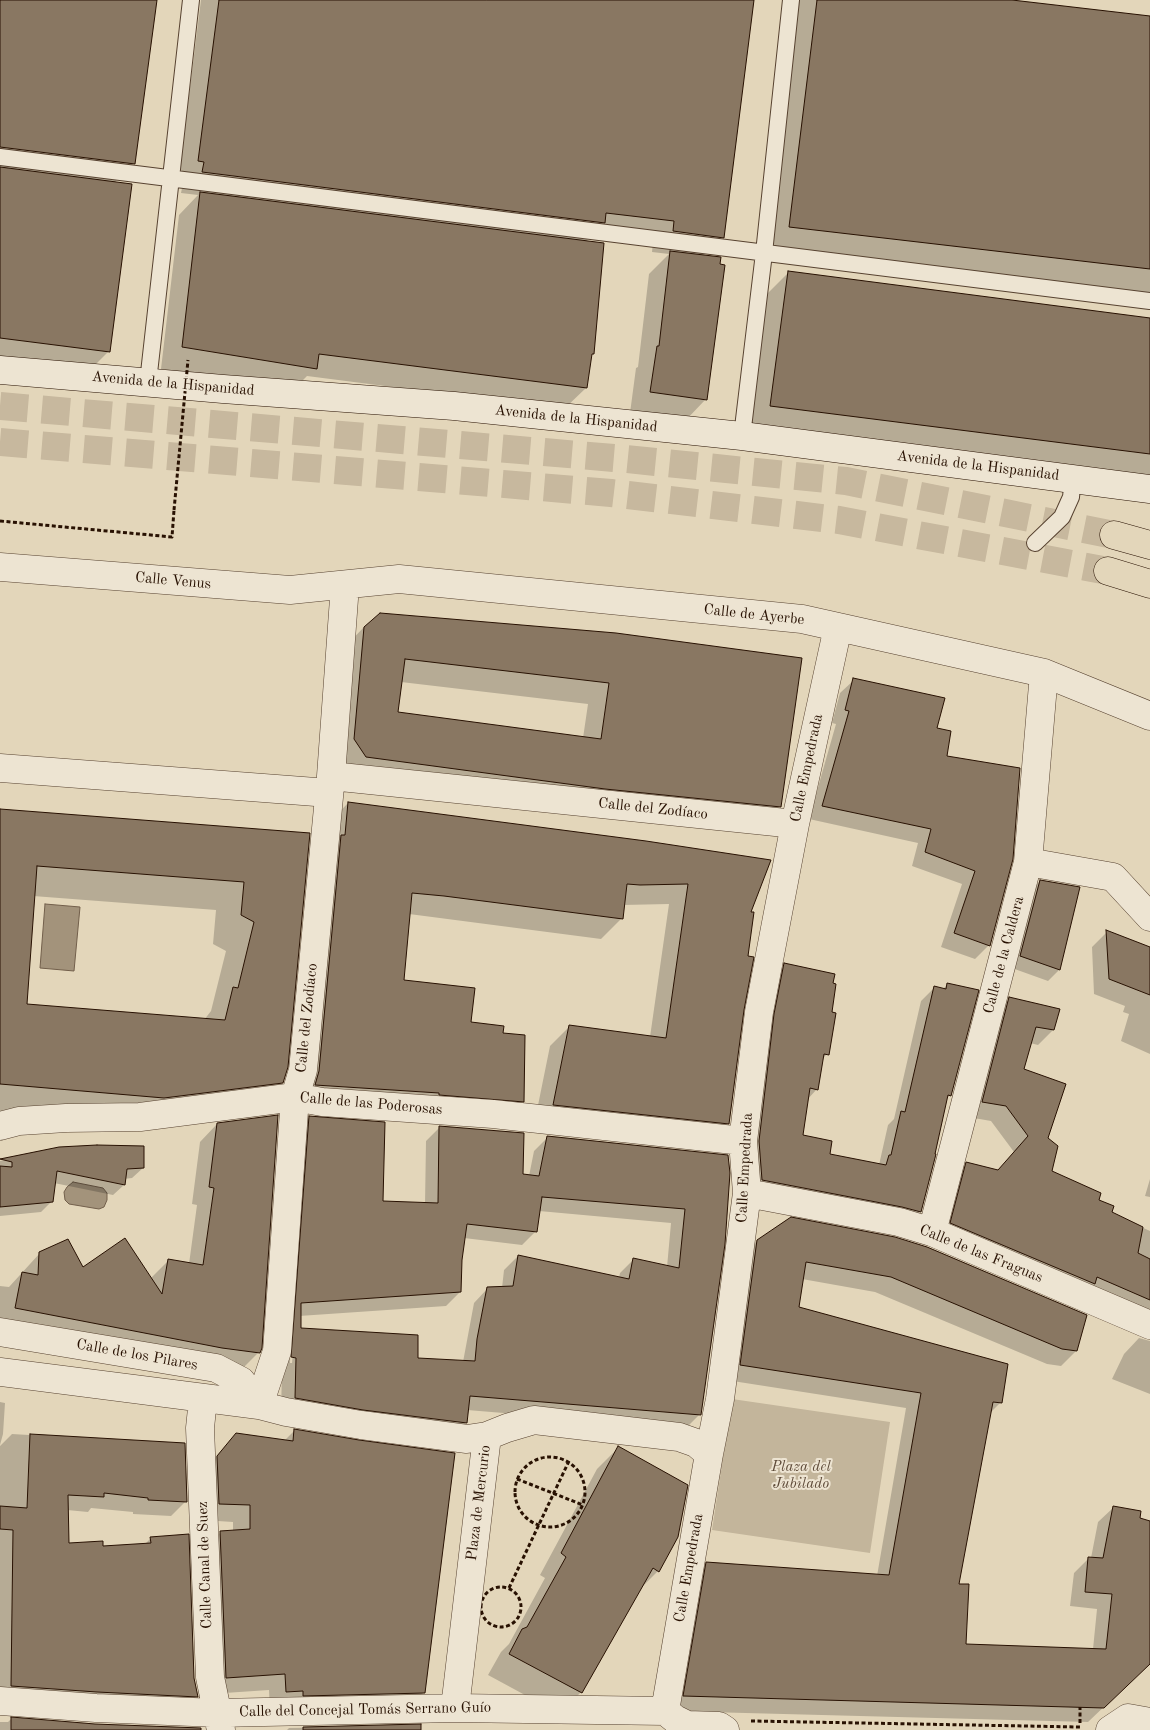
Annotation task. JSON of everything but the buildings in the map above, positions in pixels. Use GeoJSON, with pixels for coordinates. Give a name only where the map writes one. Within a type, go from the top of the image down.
{"type":"FeatureCollection","features":[{"type":"Feature","properties":{"kind":"highway"},"geometry":{"type":"LineString","coordinates":[[1114,535],[1150,545]]}},
{"type":"Feature","properties":{"kind":"highway"},"geometry":{"type":"LineString","coordinates":[[1108,571],[1150,584]]}},
{"type":"Feature","properties":{"kind":"street","name":"Avenida de la Hispanidad"},"geometry":{"type":"LineString","coordinates":[[0,370],[454,406],[742,436],[1150,489]]}},
{"type":"Feature","properties":{"kind":"street","name":"Calle Venus"},"geometry":{"type":"LineString","coordinates":[[0,567],[290,590],[345,585]]}},
{"type":"Feature","properties":{"kind":"street","name":"Calle de Ayerbe"},"geometry":{"type":"LineString","coordinates":[[345,585],[399,579],[802,620],[1044,673],[1150,716]]}},
{"type":"Feature","properties":{"kind":"street","name":"Calle del Zodíaco"},"geometry":{"type":"LineString","coordinates":[[259,1405],[277,1351],[295,1097],[303,1070],[330,785],[345,585]]}},
{"type":"Feature","properties":{"kind":"street","name":"Calle Empedrada"},"geometry":{"type":"LineString","coordinates":[[665,1711],[720,1399],[746,1193],[743,1141],[759,1012],[796,824],[838,627]]}},
{"type":"Feature","properties":{"kind":"street","name":"Calle de la Caldera"},"geometry":{"type":"LineString","coordinates":[[932,1232],[1028,862],[1044,673]]}},
{"type":"Feature","properties":{"kind":"street"},"geometry":{"type":"LineString","coordinates":[[0,768],[330,785]]}},
{"type":"Feature","properties":{"kind":"street","name":"Calle del Zodíaco"},"geometry":{"type":"LineString","coordinates":[[330,785],[796,824]]}},
{"type":"Feature","properties":{"kind":"street"},"geometry":{"type":"LineString","coordinates":[[1028,862],[1113,877],[1150,917]]}},
{"type":"Feature","properties":{"kind":"street","name":"Calle de las Poderosas"},"geometry":{"type":"LineString","coordinates":[[0,1126],[28,1120],[140,1117],[295,1097],[322,1102],[493,1114],[743,1141]]}},
{"type":"Feature","properties":{"kind":"street","name":"Calle de las Fraguas"},"geometry":{"type":"LineString","coordinates":[[746,1193],[899,1222],[932,1232],[1150,1325]]}},
{"type":"Feature","properties":{"kind":"street","name":"Calle de los Pilares"},"geometry":{"type":"LineString","coordinates":[[0,1332],[216,1368],[241,1381],[259,1405]]}},
{"type":"Feature","properties":{"kind":"street"},"geometry":{"type":"LineString","coordinates":[[0,1372],[259,1405],[286,1412],[370,1426],[468,1438],[487,1436]]}},
{"type":"Feature","properties":{"kind":"street","name":"Calle Canal de Suez"},"geometry":{"type":"LineString","coordinates":[[203,1399],[200,1428],[210,1677],[219,1722]]}},
{"type":"Feature","properties":{"kind":"street","name":"Plaza de Mercurio"},"geometry":{"type":"LineString","coordinates":[[455,1708],[487,1436],[534,1420],[679,1438],[696,1443],[709,1454]]}},
{"type":"Feature","properties":{"kind":"street","name":"Calle del Concejal Tomás Serrano Guío"},"geometry":{"type":"LineString","coordinates":[[0,1701],[96,1708],[219,1722],[455,1708],[665,1711]]}},
{"type":"Feature","properties":{"kind":"street"},"geometry":{"type":"LineString","coordinates":[[665,1711],[687,1725],[722,1728]]}},
{"type":"Feature","properties":{"kind":"street"},"geometry":{"type":"LineString","coordinates":[[1110,1730],[1128,1718],[1150,1722]]}},
{"type":"Feature","properties":{"kind":"lane"},"geometry":{"type":"LineString","coordinates":[[148,382],[192,0]]}},
{"type":"Feature","properties":{"kind":"lane"},"geometry":{"type":"LineString","coordinates":[[742,436],[791,0]]}},
{"type":"Feature","properties":{"kind":"lane"},"geometry":{"type":"LineString","coordinates":[[0,157],[1150,301]]}},
{"type":"Feature","properties":{"kind":"lane"},"geometry":{"type":"LineString","coordinates":[[1035,544],[1062,517],[1071,497],[1073,478]]}},
{"type":"Feature","properties":{"kind":"path"},"geometry":{"type":"LineString","coordinates":[[0,521],[172,537],[188,360]]}},
{"type":"Feature","properties":{"kind":"path"},"geometry":{"type":"LineString","coordinates":[[551,1456],[569,1461],[580,1471],[585,1486],[583,1505],[578,1513],[570,1521],[560,1525],[553,1526],[531,1521],[522,1512],[516,1500],[515,1491],[522,1471],[531,1462],[540,1458],[551,1456]]}},
{"type":"Feature","properties":{"kind":"path"},"geometry":{"type":"LineString","coordinates":[[509,1588],[569,1461]]}},
{"type":"Feature","properties":{"kind":"path"},"geometry":{"type":"LineString","coordinates":[[518,1479],[583,1505]]}},
{"type":"Feature","properties":{"kind":"path"},"geometry":{"type":"LineString","coordinates":[[495,1587],[509,1588],[518,1596],[521,1603],[520,1615],[511,1625],[498,1628],[484,1619],[480,1605],[482,1598],[488,1590],[495,1587]]}},
{"type":"Feature","properties":{"kind":"path"},"geometry":{"type":"LineString","coordinates":[[722,1728],[719,1720],[1080,1728],[1080,1707]]}},
{"type":"Feature","properties":{"kind":"green space","name":"Plaza del Jubilado"},"geometry":{"type":"Polygon","coordinates":[[[732,1399],[890,1422],[870,1553],[712,1530],[732,1399]]]}},
{"type":"Feature","properties":{"kind":"shaded area"},"geometry":{"type":"Polygon","coordinates":[[[45,904],[80,907],[74,971],[40,968],[45,904]]]}},
{"type":"Feature","properties":{"kind":"shaded area"},"geometry":{"type":"Polygon","coordinates":[[[73,1182],[103,1188],[107,1193],[104,1207],[99,1209],[69,1204],[65,1200],[64,1192],[73,1182]]]}},
{"type":"Feature","properties":{"kind":"tunnel"},"geometry":{"type":"LineString","coordinates":[[0,406],[626,459],[846,481],[1114,535]]}},
{"type":"Feature","properties":{"kind":"tunnel"},"geometry":{"type":"LineString","coordinates":[[0,442],[611,493],[839,520],[1108,571]]}}]}
